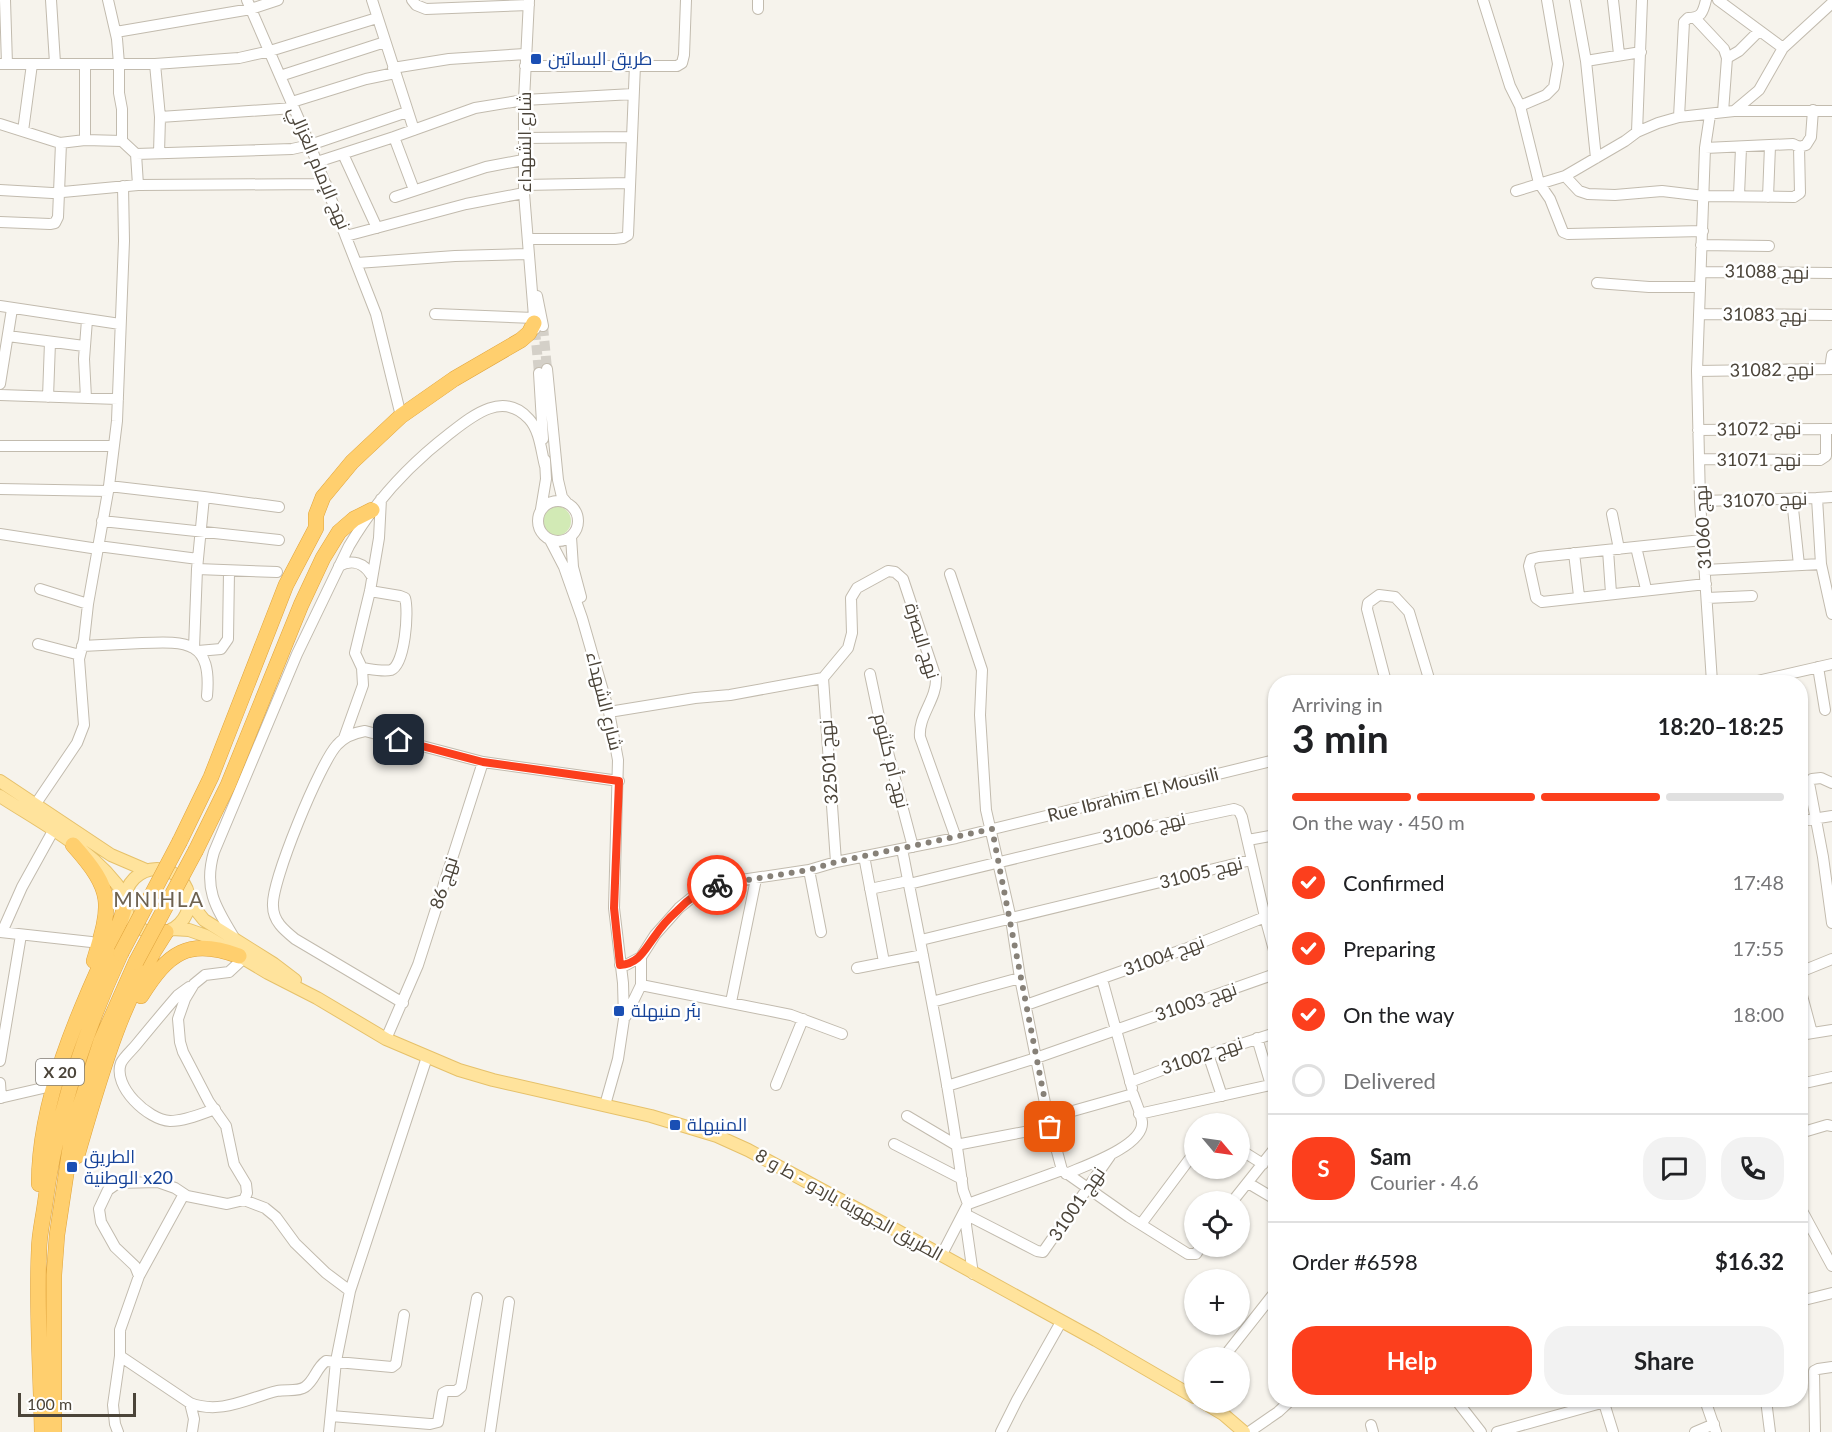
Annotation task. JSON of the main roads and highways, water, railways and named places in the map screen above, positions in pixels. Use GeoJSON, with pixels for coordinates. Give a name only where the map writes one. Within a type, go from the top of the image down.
{"type":"FeatureCollection","features":[{"type":"Feature","properties":{"kind":"highway","name":"X 20"},"geometry":{"type":"LineString","coordinates":[[39,1248],[49,1169],[58,1127],[83,1042],[122,952],[211,777],[286,585],[316,528],[316,515],[320,502],[335,481],[365,448],[401,417],[454,379],[521,340],[537,324]]}},
{"type":"Feature","properties":{"kind":"highway","name":"X 20"},"geometry":{"type":"LineString","coordinates":[[54,1432],[54,1275],[57,1235],[73,1128],[100,1041],[136,962],[228,785],[301,605],[323,558],[339,532],[376,505]]}},
{"type":"Feature","properties":{"kind":"highway"},"geometry":{"type":"LineString","coordinates":[[73,845],[93,868],[104,888],[107,902],[106,921],[74,1027]]}},
{"type":"Feature","properties":{"kind":"highway","name":"X 20"},"geometry":{"type":"LineString","coordinates":[[40,1428],[39,1163],[44,1129],[74,1027],[120,922],[125,901]]}},
{"type":"Feature","properties":{"kind":"highway","name":"X 20"},"geometry":{"type":"LineString","coordinates":[[57,1235],[66,1192],[107,1056],[156,946],[169,931]]}},
{"type":"Feature","properties":{"kind":"highway"},"geometry":{"type":"LineString","coordinates":[[107,1056],[137,1002],[156,972],[167,961],[190,949],[201,947],[221,949],[241,957]]}},
{"type":"Feature","properties":{"kind":"main road"},"geometry":{"type":"LineString","coordinates":[[0,781],[111,855],[146,870],[163,869],[173,873],[181,880],[189,896],[189,906],[180,923],[169,931],[148,932],[139,928],[127,914],[125,901],[116,882],[103,868],[0,796]]}},
{"type":"Feature","properties":{"kind":"main road"},"geometry":{"type":"LineString","coordinates":[[125,901],[132,880],[146,870]]}},
{"type":"Feature","properties":{"kind":"main road","name":"الطريق الجهوية باردو - ط و 8"},"geometry":{"type":"LineString","coordinates":[[189,896],[192,905],[204,920],[274,964],[317,998]]}},
{"type":"Feature","properties":{"kind":"main road","name":"الطريق الجهوية باردو - ط و 8"},"geometry":{"type":"LineString","coordinates":[[169,931],[180,928],[198,932],[386,1039],[427,1057],[476,1075],[605,1105],[717,1136],[823,1190],[1184,1390]]}},
{"type":"Feature","properties":{"kind":"main road","name":"الطريق الجهوية باردو - ط و 8"},"geometry":{"type":"LineString","coordinates":[[1221,1413],[1244,1432]]}},
{"type":"Feature","properties":{"kind":"tunnel"},"geometry":{"type":"LineString","coordinates":[[543,326],[547,369]]}},
{"type":"Feature","properties":{"kind":"tunnel"},"geometry":{"type":"LineString","coordinates":[[535,330],[539,373]]}},
{"type":"Feature","properties":{"kind":"place","name":"طريق البساتين"},"geometry":{"type":"Point","coordinates":[536,59]}},
{"type":"Feature","properties":{"kind":"place","name":"بئر منيهلة"},"geometry":{"type":"Point","coordinates":[619,1011]}},
{"type":"Feature","properties":{"kind":"place","name":"المنيهلة"},"geometry":{"type":"Point","coordinates":[675,1125]}},
{"type":"Feature","properties":{"kind":"place","name":"الطريق الوطنية x20"},"geometry":{"type":"Point","coordinates":[72,1167]}},
{"type":"Feature","properties":{"kind":"district","name":"MNIHLA"},"geometry":{"type":"Point","coordinates":[159,900]}}]}
